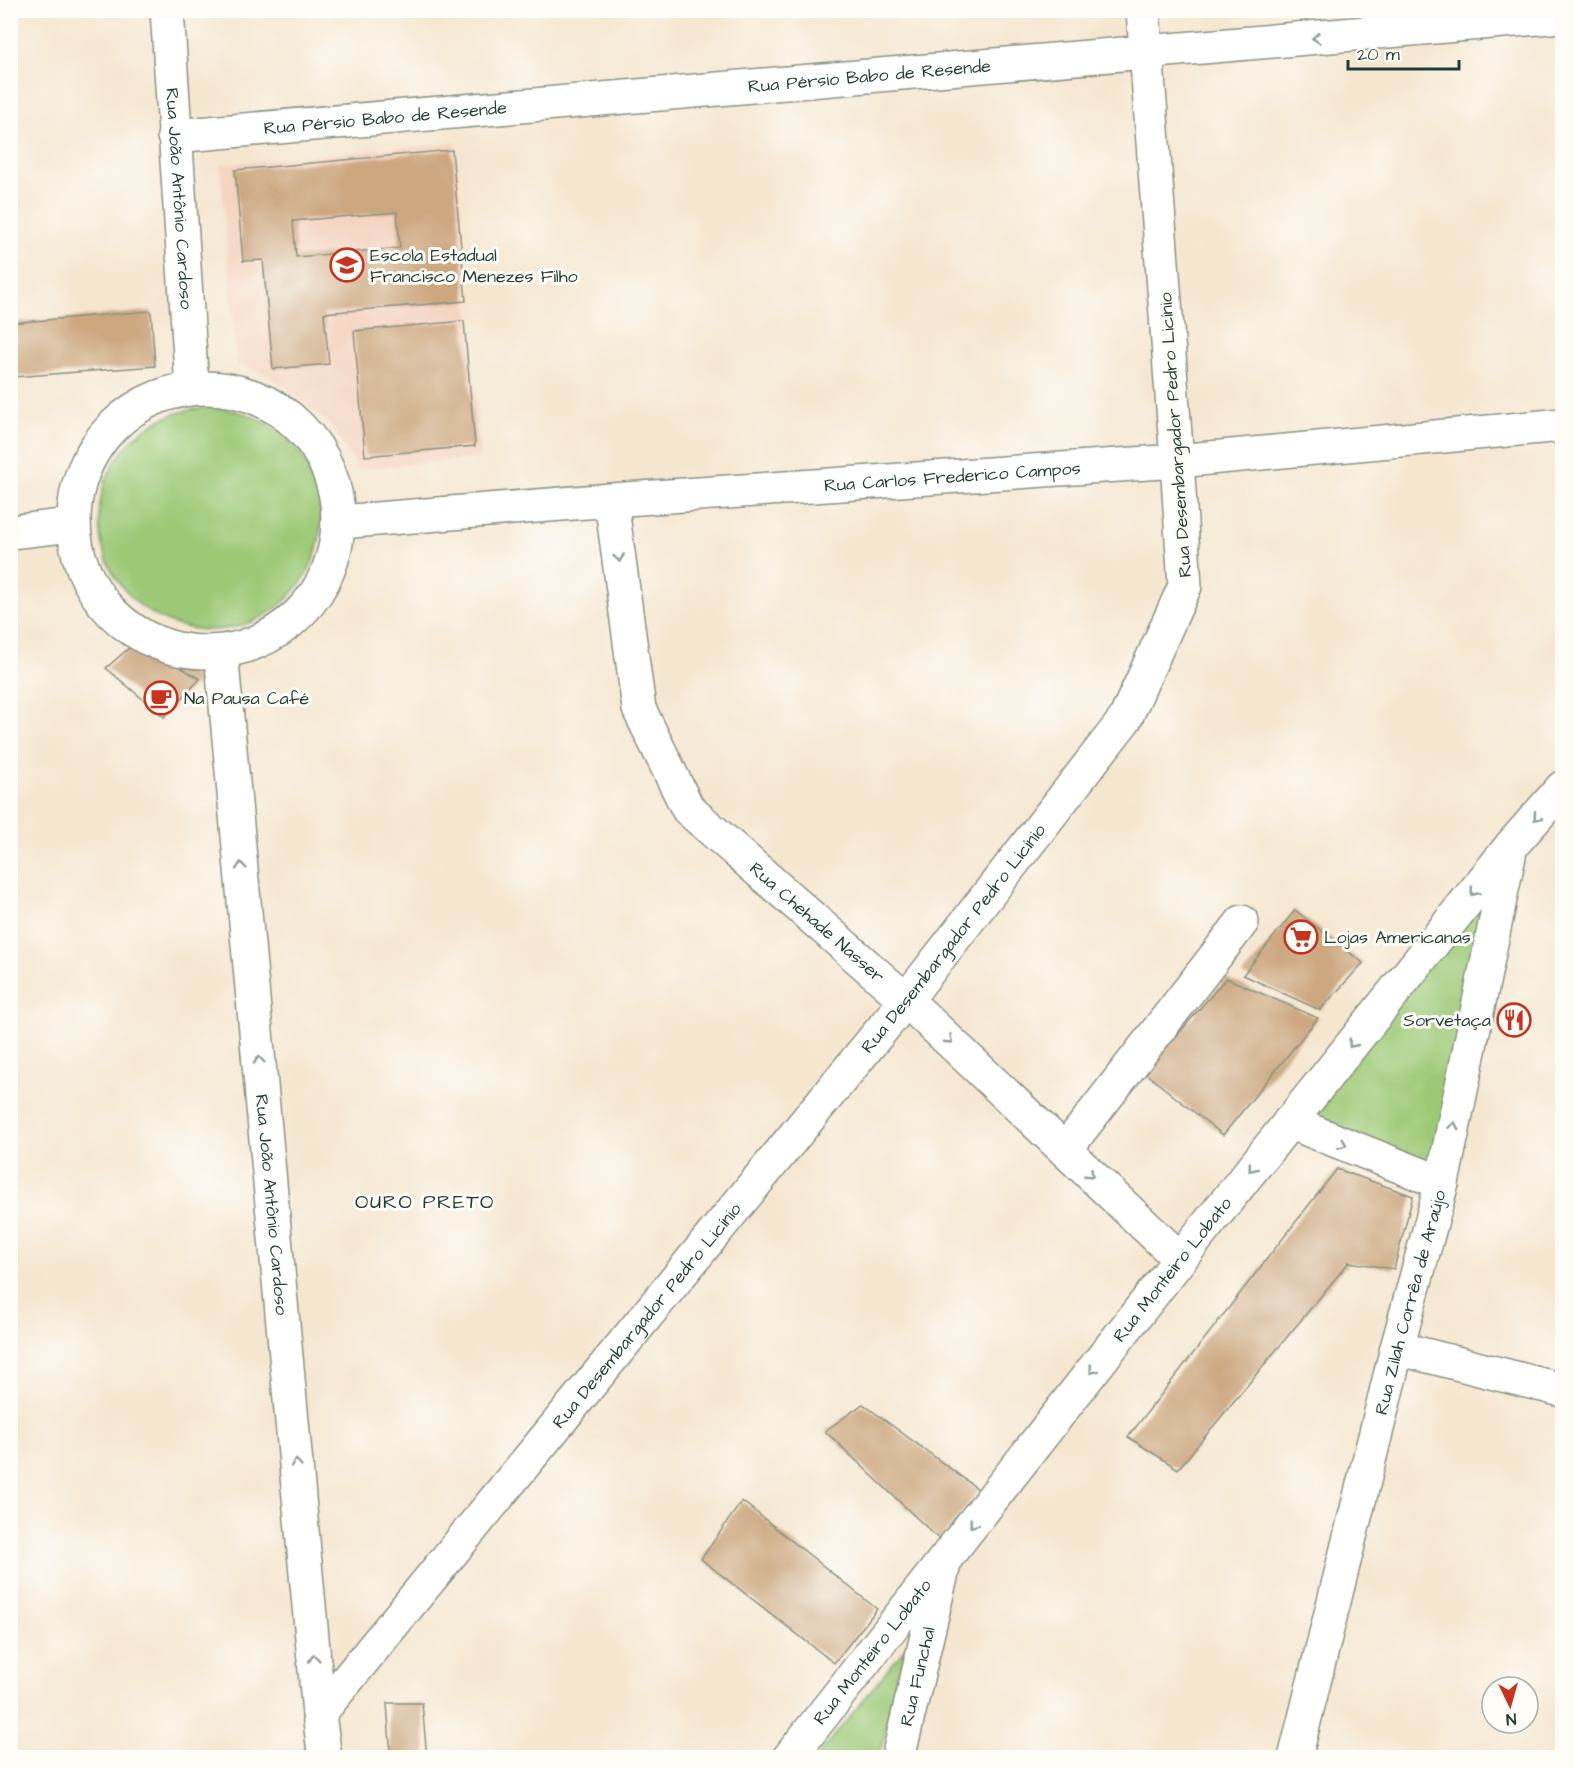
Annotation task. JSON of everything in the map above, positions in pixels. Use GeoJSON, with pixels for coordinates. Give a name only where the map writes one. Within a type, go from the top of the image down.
{"type":"FeatureCollection","features":[{"type":"Feature","properties":{"kind":"street","name":"Rua João Antônio Cardoso"},"geometry":{"type":"LineString","coordinates":[[167,10],[192,387]]}},
{"type":"Feature","properties":{"kind":"street","name":"Rua Desembargador Pedro Licínio"},"geometry":{"type":"LineString","coordinates":[[319,1714],[906,1000],[1125,719],[1185,586],[1148,53],[1143,10]]}},
{"type":"Feature","properties":{"kind":"street","name":"Rua Pérsio Babo de Resende"},"geometry":{"type":"LineString","coordinates":[[174,136],[1563,16]]}},
{"type":"Feature","properties":{"kind":"street"},"geometry":{"type":"LineString","coordinates":[[192,387],[237,390],[279,407],[312,438],[334,477],[340,522],[334,560],[326,577],[317,594],[291,623],[259,642],[221,652],[177,650],[136,633],[103,605],[81,568],[72,525],[77,485],[93,449],[119,419],[153,398],[192,387]]}},
{"type":"Feature","properties":{"kind":"street","name":"Rua Carlos Frederico Campos"},"geometry":{"type":"LineString","coordinates":[[340,522],[611,500],[1177,461],[1563,425]]}},
{"type":"Feature","properties":{"kind":"street","name":"Rua Chehade Nasser"},"geometry":{"type":"LineString","coordinates":[[611,500],[639,709],[688,809],[906,1000],[1180,1259]]}},
{"type":"Feature","properties":{"kind":"street"},"geometry":{"type":"LineString","coordinates":[[10,532],[72,525]]}},
{"type":"Feature","properties":{"kind":"street","name":"Rua João Antônio Cardoso"},"geometry":{"type":"LineString","coordinates":[[221,652],[319,1714],[325,1758]]}},
{"type":"Feature","properties":{"kind":"street","name":"Rua Monteiro Lobato"},"geometry":{"type":"LineString","coordinates":[[789,1758],[1289,1122],[1511,846],[1563,788]]}},
{"type":"Feature","properties":{"kind":"street","name":"Rua Zilah Corrêa de Araújo"},"geometry":{"type":"LineString","coordinates":[[1295,1758],[1398,1347],[1442,1183],[1511,846]]}},
{"type":"Feature","properties":{"kind":"street"},"geometry":{"type":"LineString","coordinates":[[1065,1150],[1242,922]]}},
{"type":"Feature","properties":{"kind":"street"},"geometry":{"type":"LineString","coordinates":[[1289,1122],[1442,1183]]}},
{"type":"Feature","properties":{"kind":"street"},"geometry":{"type":"LineString","coordinates":[[1398,1347],[1563,1390]]}},
{"type":"Feature","properties":{"kind":"street","name":"Rua Funchal"},"geometry":{"type":"LineString","coordinates":[[898,1758],[945,1560]]}},
{"type":"Feature","properties":{"kind":"shaded area","name":"Escola Estadual Francisco Menezes Filho"},"geometry":{"type":"Polygon","coordinates":[[[455,143],[480,458],[357,469],[333,427],[269,375],[237,364],[220,165],[455,143]]]}},
{"type":"Feature","properties":{"kind":"green space"},"geometry":{"type":"Polygon","coordinates":[[[210,408],[232,410],[252,416],[280,433],[296,449],[313,477],[319,497],[321,519],[319,541],[313,561],[296,589],[280,605],[252,622],[232,628],[210,630],[188,628],[168,622],[140,605],[124,589],[107,561],[101,541],[99,519],[101,497],[107,477],[124,449],[140,433],[168,416],[188,410],[210,408]]]}},
{"type":"Feature","properties":{"kind":"green space"},"geometry":{"type":"Polygon","coordinates":[[[1511,846],[1442,1183],[1289,1122],[1511,846]]]}},
{"type":"Feature","properties":{"kind":"green space"},"geometry":{"type":"Polygon","coordinates":[[[906,1647],[879,1757],[817,1757],[906,1647]]]}},
{"type":"Feature","properties":{"kind":"building"},"geometry":{"type":"Polygon","coordinates":[[[452,150],[466,301],[324,313],[329,364],[273,369],[263,260],[243,261],[235,170],[452,150]],[[397,212],[293,221],[296,257],[400,248],[397,212]]]}},
{"type":"Feature","properties":{"kind":"building"},"geometry":{"type":"Polygon","coordinates":[[[151,311],[155,366],[14,377],[10,323],[151,311]]]}},
{"type":"Feature","properties":{"kind":"building"},"geometry":{"type":"Polygon","coordinates":[[[464,321],[475,446],[365,456],[354,331],[464,321]]]}},
{"type":"Feature","properties":{"kind":"building","name":"Na Pausa Café"},"geometry":{"type":"Polygon","coordinates":[[[137,641],[200,679],[164,717],[106,668],[137,641]]]}},
{"type":"Feature","properties":{"kind":"building","name":"Lojas Americanas"},"geometry":{"type":"Polygon","coordinates":[[[1295,910],[1363,963],[1320,1010],[1243,975],[1295,910]]]}},
{"type":"Feature","properties":{"kind":"building"},"geometry":{"type":"Polygon","coordinates":[[[1226,978],[1318,1018],[1223,1135],[1145,1073],[1226,978]]]}},
{"type":"Feature","properties":{"kind":"building"},"geometry":{"type":"Polygon","coordinates":[[[1337,1169],[1413,1196],[1394,1269],[1349,1262],[1178,1469],[1128,1437],[1337,1169]]]}},
{"type":"Feature","properties":{"kind":"building"},"geometry":{"type":"Polygon","coordinates":[[[863,1404],[979,1490],[940,1540],[825,1431],[863,1404]]]}},
{"type":"Feature","properties":{"kind":"building"},"geometry":{"type":"Polygon","coordinates":[[[742,1501],[877,1609],[834,1663],[701,1559],[742,1501]]]}},
{"type":"Feature","properties":{"kind":"building"},"geometry":{"type":"Polygon","coordinates":[[[387,1703],[422,1703],[427,1758],[391,1758],[387,1703]]]}},
{"type":"Feature","properties":{"kind":"place","name":"Escola Estadual Francisco Menezes Filho"},"geometry":{"type":"Point","coordinates":[347,265]}},
{"type":"Feature","properties":{"kind":"place","name":"Na Pausa Café"},"geometry":{"type":"Point","coordinates":[161,698]}},
{"type":"Feature","properties":{"kind":"place","name":"Lojas Americanas"},"geometry":{"type":"Point","coordinates":[1301,937]}},
{"type":"Feature","properties":{"kind":"place","name":"Sorvetaça"},"geometry":{"type":"Point","coordinates":[1514,1020]}},
{"type":"Feature","properties":{"kind":"district","name":"OURO PRETO"},"geometry":{"type":"Point","coordinates":[425,1201]}}]}
